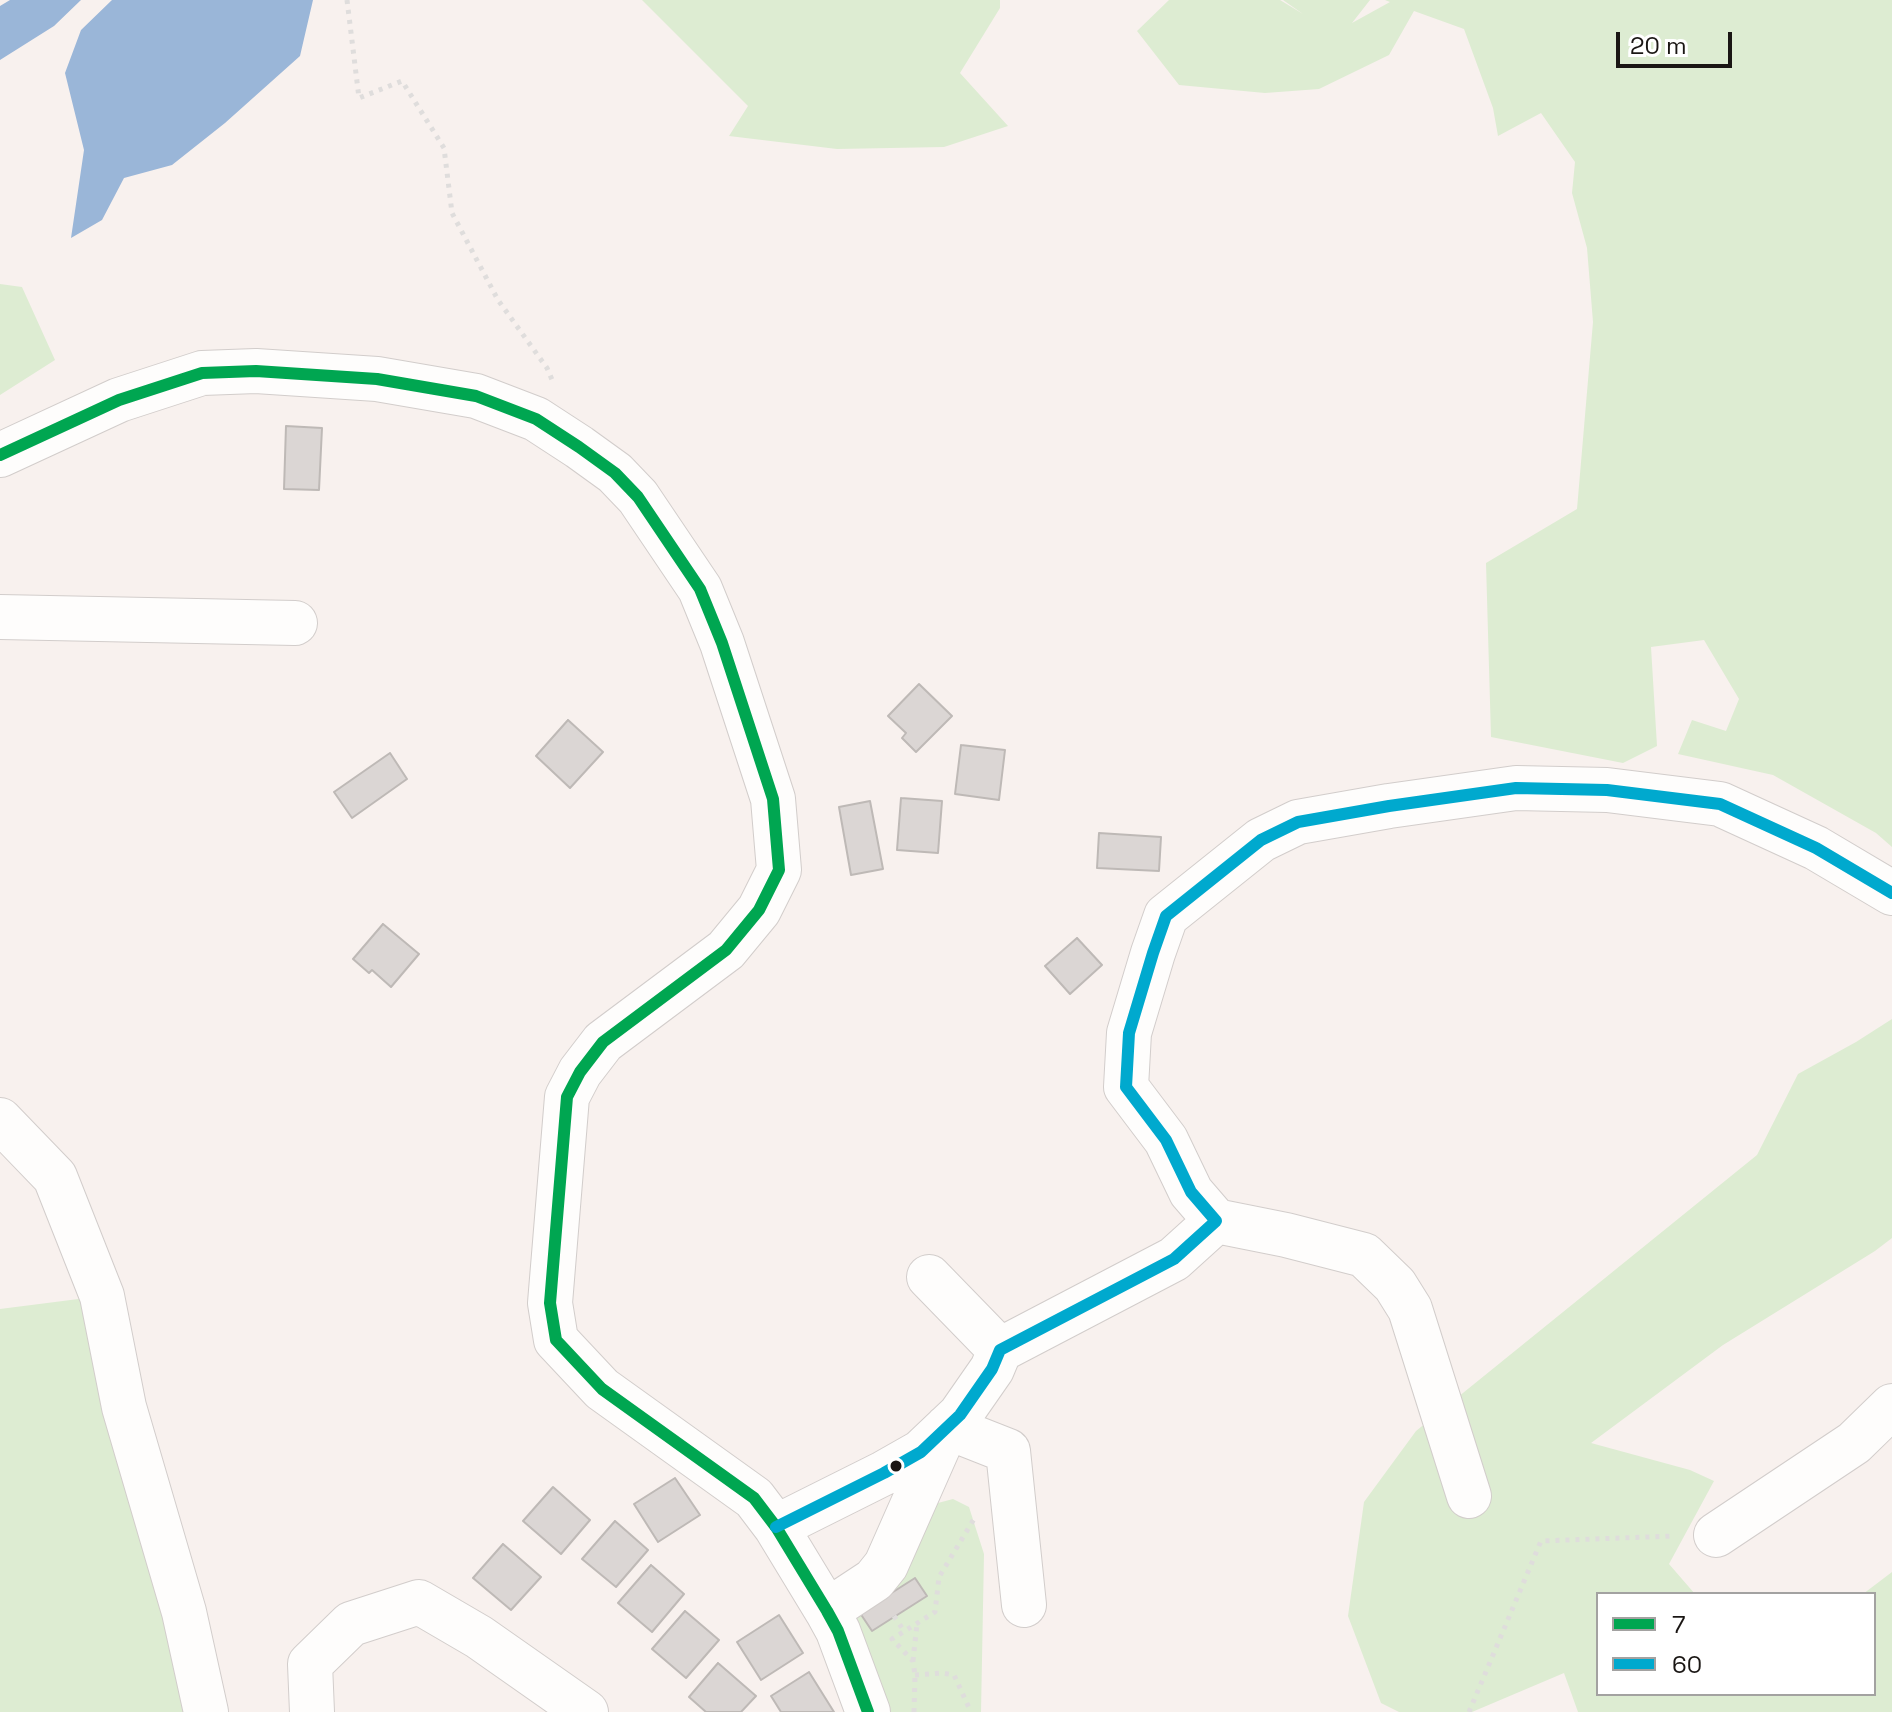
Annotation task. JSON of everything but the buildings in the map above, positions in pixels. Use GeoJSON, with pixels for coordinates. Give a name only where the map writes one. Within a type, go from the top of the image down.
{"type":"FeatureCollection","features":[{"type":"Feature","properties":{"kind":"street"},"geometry":{"type":"LineString","coordinates":[[0,455],[119,400],[202,373],[256,371],[377,379],[476,396],[536,419],[615,473],[638,497],[700,589],[722,643],[773,799],[779,870],[759,910],[726,950],[603,1042],[580,1072],[567,1097],[550,1303],[556,1340],[602,1389],[754,1498],[776,1527],[838,1631],[868,1712]]}},
{"type":"Feature","properties":{"kind":"street"},"geometry":{"type":"LineString","coordinates":[[0,617],[295,623]]}},
{"type":"Feature","properties":{"kind":"street"},"geometry":{"type":"LineString","coordinates":[[1469,1496],[1410,1309],[1395,1285],[1364,1255],[1216,1221],[1191,1192],[1166,1140],[1126,1087],[1129,1033],[1166,916],[1261,840],[1298,822],[1516,788],[1607,790],[1720,804],[1816,848],[1892,893]]}},
{"type":"Feature","properties":{"kind":"street"},"geometry":{"type":"LineString","coordinates":[[0,1120],[55,1177],[102,1296],[124,1407],[184,1612],[206,1712]]}},
{"type":"Feature","properties":{"kind":"street"},"geometry":{"type":"LineString","coordinates":[[776,1527],[921,1452],[960,1415],[992,1369],[1000,1350],[1174,1259],[1216,1221]]}},
{"type":"Feature","properties":{"kind":"street"},"geometry":{"type":"LineString","coordinates":[[929,1277],[1000,1350]]}},
{"type":"Feature","properties":{"kind":"street"},"geometry":{"type":"LineString","coordinates":[[1716,1535],[1854,1443],[1892,1406]]}},
{"type":"Feature","properties":{"kind":"street"},"geometry":{"type":"LineString","coordinates":[[947,1427],[1008,1451],[1024,1605]]}},
{"type":"Feature","properties":{"kind":"street"},"geometry":{"type":"LineString","coordinates":[[827,1611],[867,1585],[886,1565],[947,1427]]}},
{"type":"Feature","properties":{"kind":"street"},"geometry":{"type":"LineString","coordinates":[[312,1712],[310,1664],[351,1624],[419,1602],[479,1637],[586,1712]]}},
{"type":"Feature","properties":{"kind":"path"},"geometry":{"type":"LineString","coordinates":[[347,0],[359,98],[402,81],[444,148],[452,213],[498,300],[547,368],[579,447]]}},
{"type":"Feature","properties":{"kind":"path"},"geometry":{"type":"LineString","coordinates":[[913,1661],[892,1639],[935,1612],[939,1577],[972,1521],[985,1507],[1013,1495]]}},
{"type":"Feature","properties":{"kind":"path"},"geometry":{"type":"LineString","coordinates":[[1469,1712],[1541,1541],[1716,1535]]}},
{"type":"Feature","properties":{"kind":"path"},"geometry":{"type":"LineString","coordinates":[[894,1616],[904,1631]]}},
{"type":"Feature","properties":{"kind":"path"},"geometry":{"type":"LineString","coordinates":[[914,1712],[913,1661],[917,1623]]}},
{"type":"Feature","properties":{"kind":"path"},"geometry":{"type":"LineString","coordinates":[[915,1675],[954,1675],[971,1712]]}},
{"type":"Feature","properties":{"kind":"green space"},"geometry":{"type":"Polygon","coordinates":[[[642,0],[1000,0],[1000,8],[960,73],[1008,126],[944,147],[837,149],[729,136],[748,106],[642,0]]]}},
{"type":"Feature","properties":{"kind":"green space"},"geometry":{"type":"Polygon","coordinates":[[[1169,0],[1280,0],[1303,14],[1283,0],[1370,0],[1352,23],[1390,2],[1385,0],[1892,0],[1892,847],[1876,833],[1773,775],[1678,754],[1692,720],[1726,731],[1739,699],[1704,640],[1651,647],[1657,746],[1623,763],[1491,737],[1486,563],[1577,509],[1593,322],[1587,248],[1572,193],[1575,162],[1541,113],[1498,136],[1493,108],[1464,29],[1414,11],[1389,55],[1319,89],[1265,93],[1179,85],[1137,31],[1169,0]]]}},
{"type":"Feature","properties":{"kind":"green space"},"geometry":{"type":"Polygon","coordinates":[[[0,284],[22,287],[55,360],[0,395],[0,284]]]}},
{"type":"Feature","properties":{"kind":"green space"},"geometry":{"type":"Polygon","coordinates":[[[1892,1019],[1892,1238],[1723,1345],[1591,1443],[1690,1470],[1714,1481],[1669,1564],[1693,1592],[1596,1592],[1596,1696],[1876,1696],[1876,1592],[1866,1592],[1892,1572],[1892,1712],[1578,1712],[1564,1673],[1472,1712],[1399,1712],[1381,1703],[1348,1616],[1364,1502],[1416,1431],[1757,1155],[1798,1074],[1892,1019]]]}},
{"type":"Feature","properties":{"kind":"green space"},"geometry":{"type":"Polygon","coordinates":[[[102,1296],[205,1712],[0,1712],[0,1309],[102,1296]]]}},
{"type":"Feature","properties":{"kind":"green space"},"geometry":{"type":"Polygon","coordinates":[[[953,1499],[969,1507],[984,1554],[981,1712],[886,1712],[855,1625],[855,1615],[938,1503],[953,1499]]]}},
{"type":"Feature","properties":{"kind":"water"},"geometry":{"type":"Polygon","coordinates":[[[10,0],[81,0],[54,26],[0,60],[0,6],[10,0]]]}},
{"type":"Feature","properties":{"kind":"water"},"geometry":{"type":"Polygon","coordinates":[[[112,0],[313,0],[300,56],[172,165],[124,178],[102,220],[71,238],[84,150],[65,73],[81,30],[112,0]]]}},
{"type":"Feature","properties":{"kind":"transit line","name":"7"},"geometry":{"type":"LineString","coordinates":[[0,455],[119,400],[202,373],[256,371],[377,379],[476,396],[536,419],[615,473],[638,497],[700,589],[722,643],[773,799],[779,870],[759,910],[726,950],[603,1042],[580,1072],[567,1097],[550,1303],[556,1340],[602,1389],[754,1498],[776,1527],[838,1631],[868,1712]]}},
{"type":"Feature","properties":{"kind":"transit line","name":"60"},"geometry":{"type":"LineString","coordinates":[[776,1527],[921,1452],[960,1415],[992,1369],[1000,1350],[1174,1259],[1216,1221],[1191,1192],[1166,1140],[1126,1087],[1129,1033],[1166,916],[1261,840],[1298,822],[1389,806],[1516,788],[1607,790],[1720,804],[1816,848],[1892,893]]}}]}
